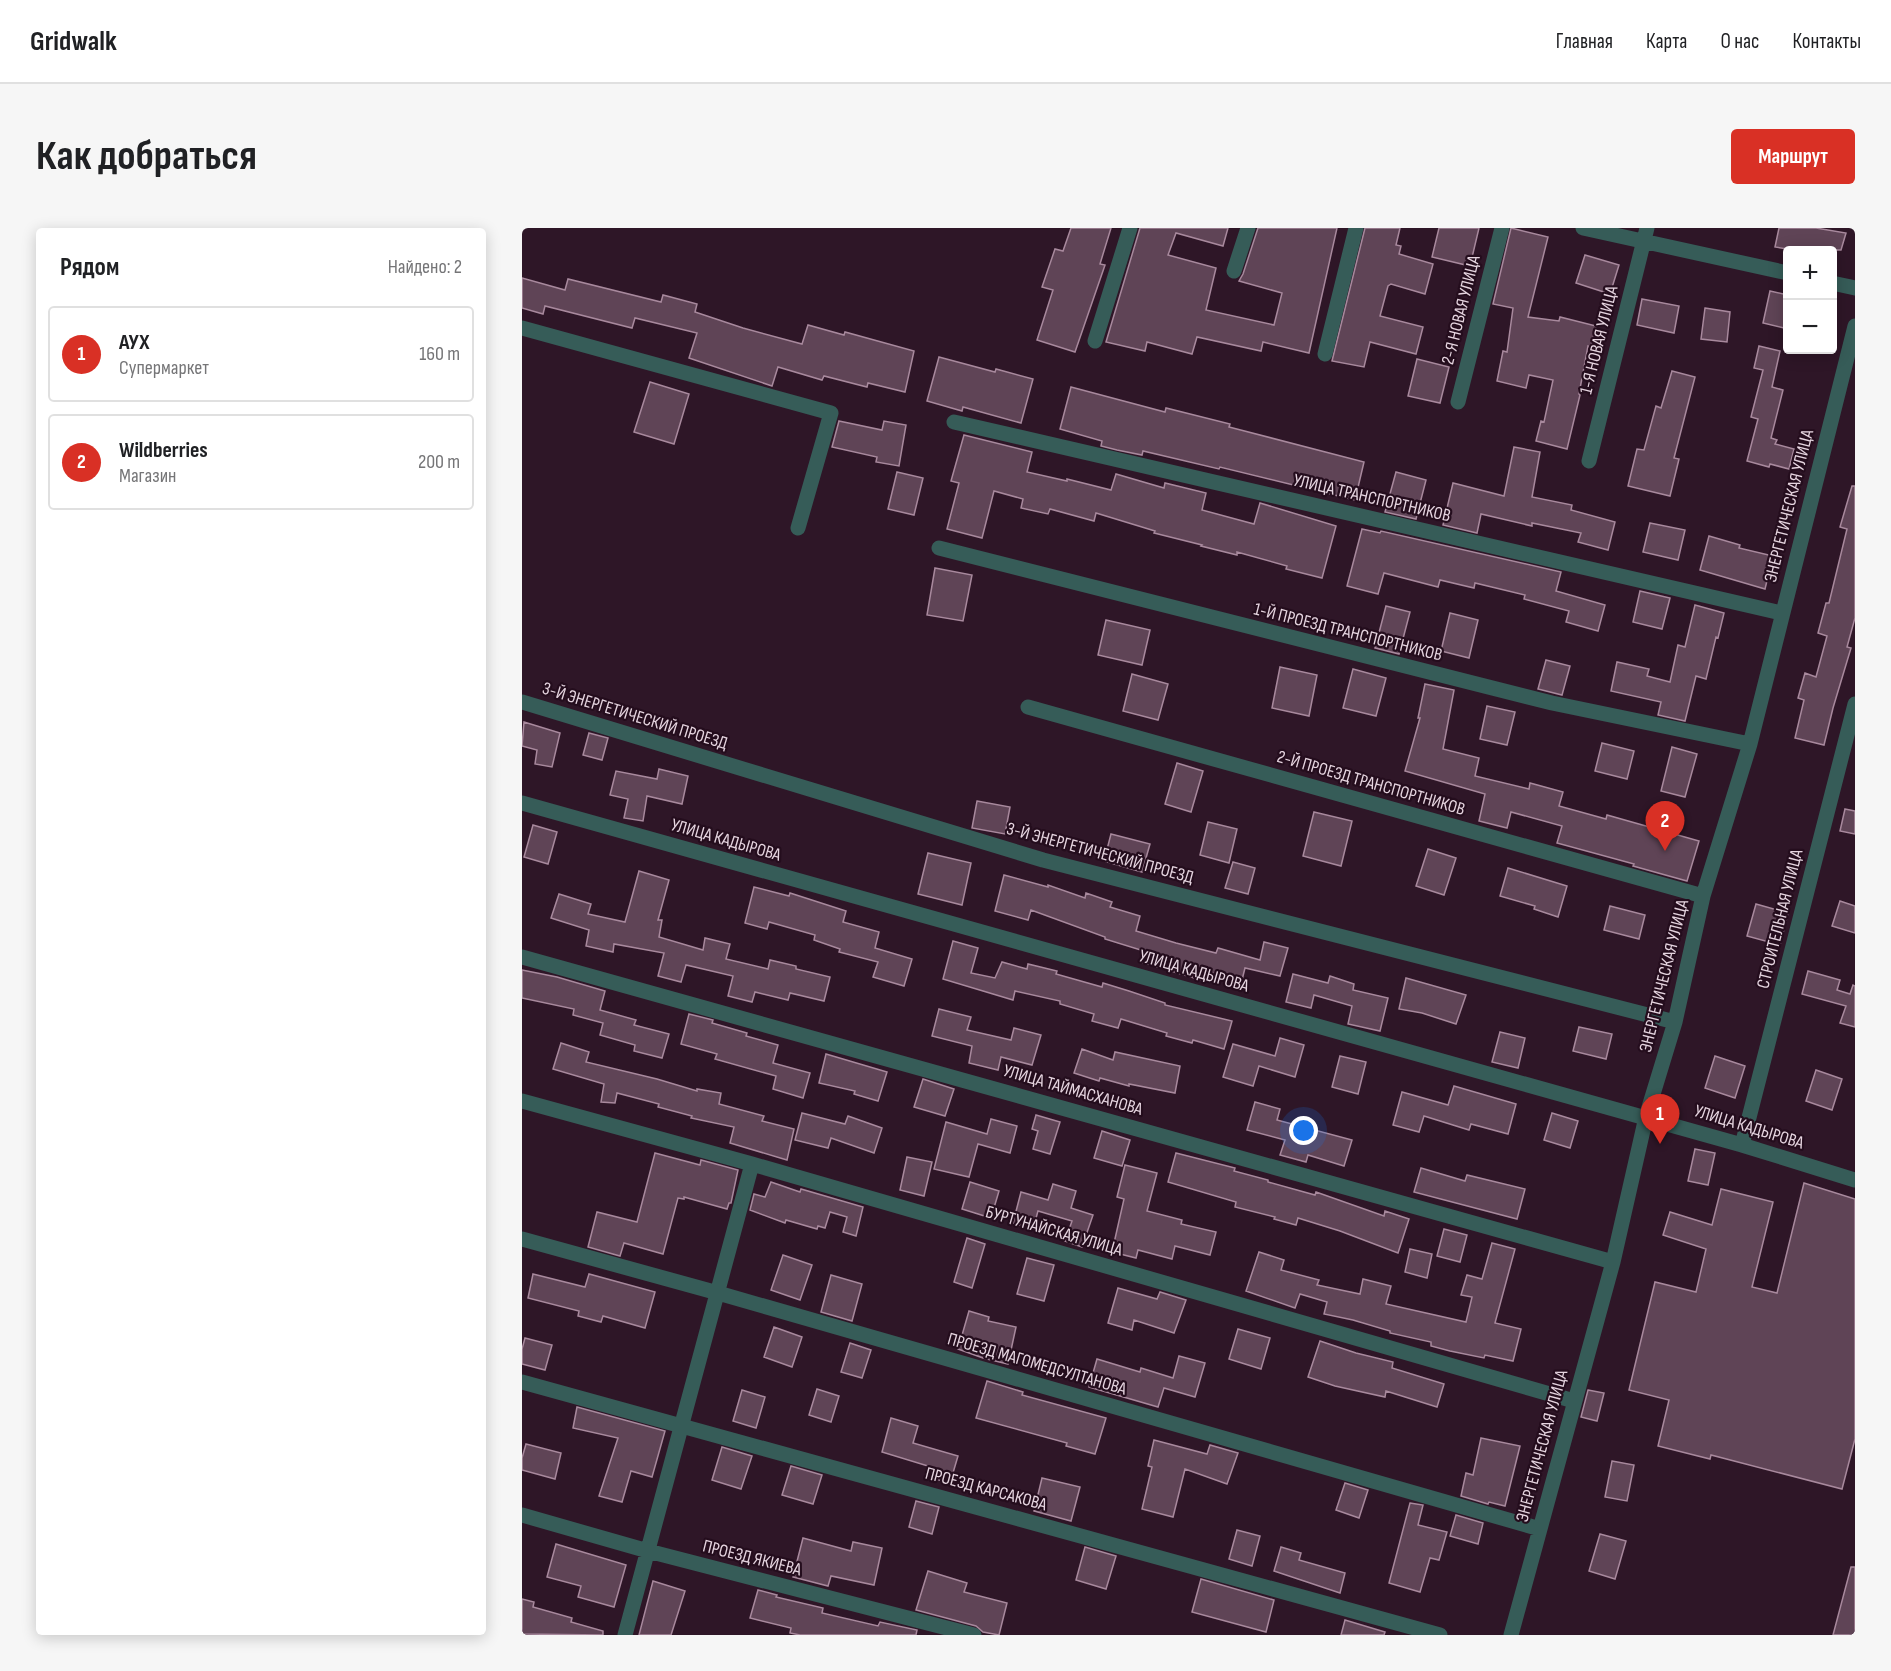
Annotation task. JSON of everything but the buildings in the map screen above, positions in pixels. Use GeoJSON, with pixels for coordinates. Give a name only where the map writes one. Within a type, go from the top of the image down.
{"type":"FeatureCollection","features":[{"type":"Feature","properties":{"kind":"street"},"geometry":{"type":"LineString","coordinates":[[1095,341],[1130,228]]}},
{"type":"Feature","properties":{"kind":"street"},"geometry":{"type":"LineString","coordinates":[[1234,271],[1248,228]]}},
{"type":"Feature","properties":{"kind":"street"},"geometry":{"type":"LineString","coordinates":[[1325,354],[1356,228]]}},
{"type":"Feature","properties":{"kind":"street","name":"2-Я НОВАЯ УЛИЦА"},"geometry":{"type":"LineString","coordinates":[[1458,402],[1502,228]]}},
{"type":"Feature","properties":{"kind":"street"},"geometry":{"type":"LineString","coordinates":[[1583,228],[1645,235],[1783,272]]}},
{"type":"Feature","properties":{"kind":"street","name":"1-Я НОВАЯ УЛИЦА"},"geometry":{"type":"LineString","coordinates":[[1589,461],[1645,235]]}},
{"type":"Feature","properties":{"kind":"street"},"geometry":{"type":"LineString","coordinates":[[1837,284],[1855,288]]}},
{"type":"Feature","properties":{"kind":"street","name":"ЭНЕРГЕТИЧЕСКАЯ УЛИЦА"},"geometry":{"type":"LineString","coordinates":[[1511,1635],[1612,1262],[1646,1117],[1675,1022],[1703,896],[1750,744],[1781,613],[1855,326]]}},
{"type":"Feature","properties":{"kind":"street"},"geometry":{"type":"LineString","coordinates":[[522,328],[831,413],[798,528]]}},
{"type":"Feature","properties":{"kind":"street","name":"УЛИЦА ТРАНСПОРТНИКОВ"},"geometry":{"type":"LineString","coordinates":[[954,422],[1781,613]]}},
{"type":"Feature","properties":{"kind":"street","name":"1-Й ПРОЕЗД ТРАНСПОРТНИКОВ"},"geometry":{"type":"LineString","coordinates":[[939,548],[1552,704],[1750,744]]}},
{"type":"Feature","properties":{"kind":"street","name":"3-Й ЭНЕРГЕТИЧЕСКИЙ ПРОЕЗД"},"geometry":{"type":"LineString","coordinates":[[522,702],[1043,860],[1675,1022]]}},
{"type":"Feature","properties":{"kind":"street","name":"СТРОИТЕЛЬНАЯ УЛИЦА"},"geometry":{"type":"LineString","coordinates":[[1742,1145],[1855,704]]}},
{"type":"Feature","properties":{"kind":"street","name":"2-Й ПРОЕЗД ТРАНСПОРТНИКОВ"},"geometry":{"type":"LineString","coordinates":[[1028,707],[1703,896]]}},
{"type":"Feature","properties":{"kind":"street","name":"УЛИЦА КАДЫРОВА"},"geometry":{"type":"LineString","coordinates":[[522,802],[1646,1117],[1855,1180]]}},
{"type":"Feature","properties":{"kind":"street","name":"УЛИЦА ТАЙМАСХАНОВА"},"geometry":{"type":"LineString","coordinates":[[522,957],[1612,1262]]}},
{"type":"Feature","properties":{"kind":"street","name":"БУРТУНАЙСКАЯ УЛИЦА"},"geometry":{"type":"LineString","coordinates":[[522,1101],[752,1164],[1574,1401]]}},
{"type":"Feature","properties":{"kind":"street"},"geometry":{"type":"LineString","coordinates":[[625,1635],[752,1164]]}},
{"type":"Feature","properties":{"kind":"street","name":"ПРОЕЗД МАГОМЕДСУЛТАНОВА"},"geometry":{"type":"LineString","coordinates":[[522,1239],[1540,1529]]}},
{"type":"Feature","properties":{"kind":"street","name":"ПРОЕЗД КАРСАКОВА"},"geometry":{"type":"LineString","coordinates":[[522,1382],[1440,1635]]}},
{"type":"Feature","properties":{"kind":"street","name":"ПРОЕЗД ЯКИЕВА"},"geometry":{"type":"LineString","coordinates":[[522,1515],[648,1551],[974,1635]]}},
{"type":"Feature","properties":{"kind":"place","name":"Wildberries"},"geometry":{"type":"Point","coordinates":[1665,851]}},
{"type":"Feature","properties":{"kind":"place","name":"АУХ"},"geometry":{"type":"Point","coordinates":[1660,1144]}}]}
